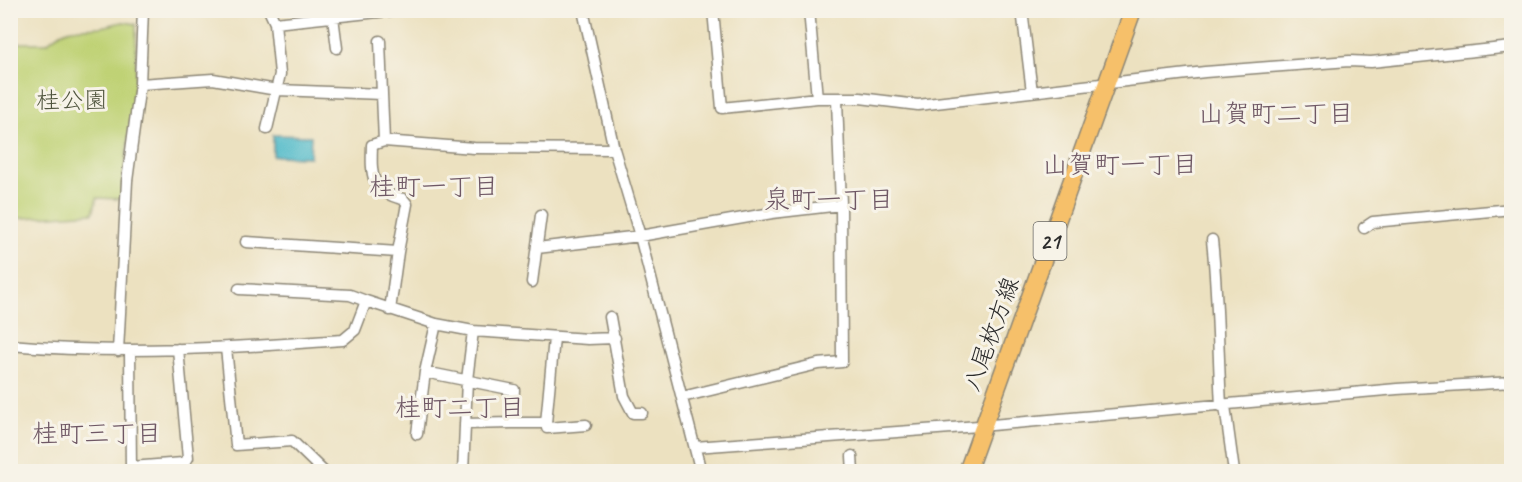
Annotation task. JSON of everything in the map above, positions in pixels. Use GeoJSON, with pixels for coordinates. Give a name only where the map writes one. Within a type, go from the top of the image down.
{"type":"FeatureCollection","features":[{"type":"Feature","properties":{"kind":"main road","name":"八尾枚方線"},"geometry":{"type":"LineString","coordinates":[[967,471],[1133,10]]}},
{"type":"Feature","properties":{"kind":"street"},"geometry":{"type":"LineString","coordinates":[[118,351],[127,181],[140,84],[143,10]]}},
{"type":"Feature","properties":{"kind":"street"},"geometry":{"type":"LineString","coordinates":[[267,129],[280,74],[275,22],[269,10]]}},
{"type":"Feature","properties":{"kind":"street"},"geometry":{"type":"LineString","coordinates":[[275,22],[397,10]]}},
{"type":"Feature","properties":{"kind":"street"},"geometry":{"type":"LineString","coordinates":[[583,10],[614,149],[701,471]]}},
{"type":"Feature","properties":{"kind":"street"},"geometry":{"type":"LineString","coordinates":[[713,10],[722,108],[817,98],[837,100],[860,98],[918,105],[1205,72],[1349,61],[1371,62],[1512,47]]}},
{"type":"Feature","properties":{"kind":"street"},"geometry":{"type":"LineString","coordinates":[[809,10],[817,98]]}},
{"type":"Feature","properties":{"kind":"street"},"geometry":{"type":"LineString","coordinates":[[1022,10],[1032,92]]}},
{"type":"Feature","properties":{"kind":"street"},"geometry":{"type":"LineString","coordinates":[[333,17],[337,48]]}},
{"type":"Feature","properties":{"kind":"street"},"geometry":{"type":"LineString","coordinates":[[380,41],[384,141]]}},
{"type":"Feature","properties":{"kind":"street"},"geometry":{"type":"LineString","coordinates":[[140,84],[213,79],[277,90],[382,94]]}},
{"type":"Feature","properties":{"kind":"street"},"geometry":{"type":"LineString","coordinates":[[682,397],[701,390],[818,364],[842,362],[841,205],[837,100]]}},
{"type":"Feature","properties":{"kind":"street"},"geometry":{"type":"LineString","coordinates":[[390,310],[407,204],[403,199],[386,195],[374,180],[371,162],[372,145],[384,141],[474,148],[614,149]]}},
{"type":"Feature","properties":{"kind":"street"},"geometry":{"type":"LineString","coordinates":[[537,248],[639,236],[772,213],[841,205]]}},
{"type":"Feature","properties":{"kind":"street"},"geometry":{"type":"LineString","coordinates":[[1364,228],[1373,222],[1512,208]]}},
{"type":"Feature","properties":{"kind":"street"},"geometry":{"type":"LineString","coordinates":[[532,282],[541,215]]}},
{"type":"Feature","properties":{"kind":"street"},"geometry":{"type":"LineString","coordinates":[[1212,240],[1217,283],[1217,346],[1223,406],[1234,471]]}},
{"type":"Feature","properties":{"kind":"street"},"geometry":{"type":"LineString","coordinates":[[246,242],[398,252]]}},
{"type":"Feature","properties":{"kind":"street"},"geometry":{"type":"LineString","coordinates":[[239,289],[350,296],[436,324],[473,331],[554,338],[615,338]]}},
{"type":"Feature","properties":{"kind":"street"},"geometry":{"type":"LineString","coordinates":[[10,345],[130,351],[226,348],[343,340],[355,330],[366,301]]}},
{"type":"Feature","properties":{"kind":"street"},"geometry":{"type":"LineString","coordinates":[[610,317],[624,396],[633,413],[642,413]]}},
{"type":"Feature","properties":{"kind":"street"},"geometry":{"type":"LineString","coordinates":[[417,434],[425,372],[436,324]]}},
{"type":"Feature","properties":{"kind":"street"},"geometry":{"type":"LineString","coordinates":[[463,471],[467,380],[473,331]]}},
{"type":"Feature","properties":{"kind":"street"},"geometry":{"type":"LineString","coordinates":[[554,338],[546,429],[586,425]]}},
{"type":"Feature","properties":{"kind":"street"},"geometry":{"type":"LineString","coordinates":[[226,348],[236,446],[292,441],[324,471]]}},
{"type":"Feature","properties":{"kind":"street"},"geometry":{"type":"LineString","coordinates":[[130,351],[131,469],[183,464],[188,458],[178,349]]}},
{"type":"Feature","properties":{"kind":"street"},"geometry":{"type":"LineString","coordinates":[[425,372],[514,390],[512,423]]}},
{"type":"Feature","properties":{"kind":"street"},"geometry":{"type":"LineString","coordinates":[[695,447],[1512,382]]}},
{"type":"Feature","properties":{"kind":"street"},"geometry":{"type":"LineString","coordinates":[[465,424],[546,423]]}},
{"type":"Feature","properties":{"kind":"street"},"geometry":{"type":"LineString","coordinates":[[852,456],[853,471]]}},
{"type":"Feature","properties":{"kind":"green space","name":"桂公園"},"geometry":{"type":"Polygon","coordinates":[[[124,22],[136,24],[136,75],[121,199],[97,198],[93,213],[11,219],[11,43],[47,43],[60,33],[72,29],[124,22]]]}},
{"type":"Feature","properties":{"kind":"water"},"geometry":{"type":"Polygon","coordinates":[[[273,135],[311,136],[310,157],[273,156],[273,135]]]}},
{"type":"Feature","properties":{"kind":"district","name":"山賀町二丁目"},"geometry":{"type":"Point","coordinates":[1276,113]}},
{"type":"Feature","properties":{"kind":"district","name":"山賀町一丁目"},"geometry":{"type":"Point","coordinates":[1120,164]}},
{"type":"Feature","properties":{"kind":"district","name":"桂町一丁目"},"geometry":{"type":"Point","coordinates":[434,186]}},
{"type":"Feature","properties":{"kind":"district","name":"泉町一丁目"},"geometry":{"type":"Point","coordinates":[829,199]}},
{"type":"Feature","properties":{"kind":"district","name":"桂町二丁目"},"geometry":{"type":"Point","coordinates":[460,407]}},
{"type":"Feature","properties":{"kind":"district","name":"桂町三丁目"},"geometry":{"type":"Point","coordinates":[97,433]}}]}
